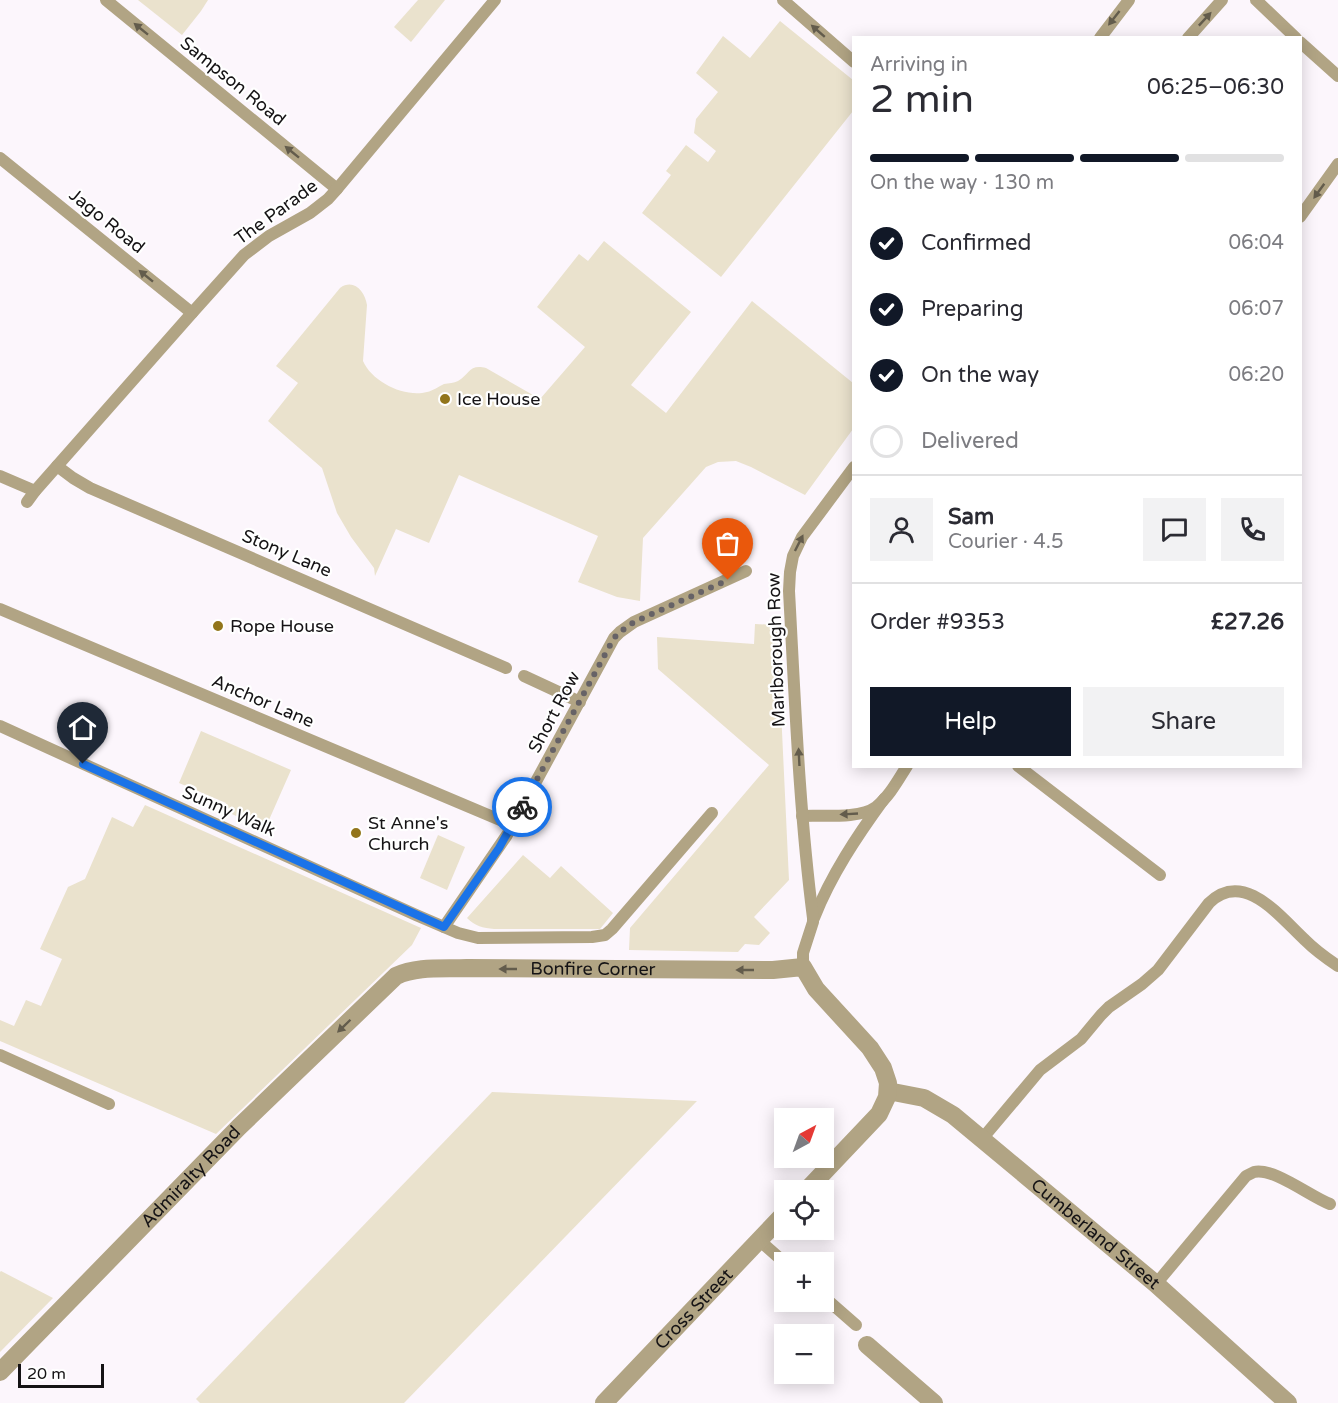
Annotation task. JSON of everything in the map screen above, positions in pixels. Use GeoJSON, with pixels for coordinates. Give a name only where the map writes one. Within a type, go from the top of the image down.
{"type":"FeatureCollection","features":[{"type":"Feature","properties":{"kind":"street","name":"Bonfire Corner"},"geometry":{"type":"LineString","coordinates":[[386,985],[396,976],[417,970],[478,968],[773,970],[803,968]]}},
{"type":"Feature","properties":{"kind":"street"},"geometry":{"type":"LineString","coordinates":[[803,968],[816,989],[870,1048],[883,1068],[888,1083],[883,1108],[817,1180]]}},
{"type":"Feature","properties":{"kind":"street","name":"Admiralty Road"},"geometry":{"type":"LineString","coordinates":[[0,1372],[239,1127],[386,985]]}},
{"type":"Feature","properties":{"kind":"street","name":"Cumberland Street"},"geometry":{"type":"LineString","coordinates":[[888,1091],[914,1095],[933,1102],[953,1115],[1156,1284],[1288,1403]]}},
{"type":"Feature","properties":{"kind":"street","name":"Cross Street"},"geometry":{"type":"LineString","coordinates":[[604,1403],[774,1224]]}},
{"type":"Feature","properties":{"kind":"street"},"geometry":{"type":"LineString","coordinates":[[867,1346],[934,1403]]}},
{"type":"Feature","properties":{"kind":"lane","name":"Sampson Road"},"geometry":{"type":"LineString","coordinates":[[106,0],[337,189]]}},
{"type":"Feature","properties":{"kind":"lane","name":"The Parade"},"geometry":{"type":"LineString","coordinates":[[27,502],[35,490],[244,255],[269,236],[310,213],[328,199],[495,0]]}},
{"type":"Feature","properties":{"kind":"lane"},"geometry":{"type":"LineString","coordinates":[[783,0],[852,60]]}},
{"type":"Feature","properties":{"kind":"lane"},"geometry":{"type":"LineString","coordinates":[[1102,36],[1129,0]]}},
{"type":"Feature","properties":{"kind":"lane"},"geometry":{"type":"LineString","coordinates":[[1190,36],[1222,0]]}},
{"type":"Feature","properties":{"kind":"lane"},"geometry":{"type":"LineString","coordinates":[[1256,0],[1294,36]]}},
{"type":"Feature","properties":{"kind":"lane"},"geometry":{"type":"LineString","coordinates":[[1302,44],[1338,76]]}},
{"type":"Feature","properties":{"kind":"lane","name":"Jago Road"},"geometry":{"type":"LineString","coordinates":[[0,158],[192,313]]}},
{"type":"Feature","properties":{"kind":"lane"},"geometry":{"type":"LineString","coordinates":[[1302,214],[1338,164]]}},
{"type":"Feature","properties":{"kind":"lane","name":"Stony Lane"},"geometry":{"type":"LineString","coordinates":[[57,466],[90,488],[506,668]]}},
{"type":"Feature","properties":{"kind":"lane","name":"Marlborough Row"},"geometry":{"type":"LineString","coordinates":[[813,922],[802,816],[789,603],[790,572],[793,556],[802,537],[852,470]]}},
{"type":"Feature","properties":{"kind":"lane"},"geometry":{"type":"LineString","coordinates":[[0,476],[35,490]]}},
{"type":"Feature","properties":{"kind":"lane","name":"Short Row"},"geometry":{"type":"LineString","coordinates":[[444,927],[499,848],[614,638],[627,626],[746,571]]}},
{"type":"Feature","properties":{"kind":"lane","name":"Anchor Lane"},"geometry":{"type":"LineString","coordinates":[[0,609],[512,825]]}},
{"type":"Feature","properties":{"kind":"lane"},"geometry":{"type":"LineString","coordinates":[[524,676],[580,702]]}},
{"type":"Feature","properties":{"kind":"lane","name":"Sunny Walk"},"geometry":{"type":"LineString","coordinates":[[0,726],[444,927],[466,936],[486,939],[604,935],[612,929],[712,813]]}},
{"type":"Feature","properties":{"kind":"lane"},"geometry":{"type":"LineString","coordinates":[[803,968],[803,953],[820,904],[836,873],[906,768]]}},
{"type":"Feature","properties":{"kind":"lane"},"geometry":{"type":"LineString","coordinates":[[1021,768],[1160,875]]}},
{"type":"Feature","properties":{"kind":"lane"},"geometry":{"type":"LineString","coordinates":[[802,816],[861,813],[873,809],[884,799]]}},
{"type":"Feature","properties":{"kind":"lane"},"geometry":{"type":"LineString","coordinates":[[982,1139],[1040,1070],[1081,1039],[1109,1007],[1142,984],[1158,969],[1217,895],[1236,891],[1249,894],[1262,901],[1315,950],[1338,966]]}},
{"type":"Feature","properties":{"kind":"lane"},"geometry":{"type":"LineString","coordinates":[[0,1055],[109,1104]]}},
{"type":"Feature","properties":{"kind":"lane"},"geometry":{"type":"LineString","coordinates":[[1156,1284],[1246,1176],[1254,1172],[1265,1172],[1282,1178],[1330,1204]]}},
{"type":"Feature","properties":{"kind":"lane"},"geometry":{"type":"LineString","coordinates":[[759,1240],[774,1253]]}},
{"type":"Feature","properties":{"kind":"lane"},"geometry":{"type":"LineString","coordinates":[[834,1306],[856,1325]]}},
{"type":"Feature","properties":{"kind":"shaded area"},"geometry":{"type":"Polygon","coordinates":[[[138,0],[208,0],[182,35],[138,0]]]}},
{"type":"Feature","properties":{"kind":"shaded area"},"geometry":{"type":"Polygon","coordinates":[[[418,0],[445,0],[411,42],[394,27],[418,0]]]}},
{"type":"Feature","properties":{"kind":"shaded area"},"geometry":{"type":"Polygon","coordinates":[[[780,21],[852,79],[852,112],[721,277],[642,213],[671,175],[666,171],[686,145],[708,162],[716,151],[694,133],[696,119],[718,92],[696,73],[723,36],[750,58],[780,21]]]}},
{"type":"Feature","properties":{"kind":"shaded area"},"geometry":{"type":"Polygon","coordinates":[[[604,241],[691,312],[631,385],[666,413],[752,301],[852,382],[852,430],[805,495],[736,461],[718,462],[706,467],[643,538],[640,601],[617,597],[578,582],[598,536],[459,475],[429,543],[396,529],[375,576],[374,568],[337,513],[322,468],[268,421],[298,383],[276,366],[340,288],[350,285],[361,291],[367,305],[363,361],[367,369],[381,382],[409,393],[427,392],[444,384],[458,381],[476,367],[480,367],[486,368],[540,399],[585,347],[537,307],[579,254],[588,261],[604,241]]]}},
{"type":"Feature","properties":{"kind":"shaded area"},"geometry":{"type":"Polygon","coordinates":[[[755,624],[777,625],[789,880],[754,917],[770,933],[759,945],[745,944],[738,952],[629,950],[630,928],[769,765],[658,669],[657,637],[754,644],[755,624]]]}},
{"type":"Feature","properties":{"kind":"shaded area"},"geometry":{"type":"Polygon","coordinates":[[[201,731],[291,770],[265,829],[223,810],[226,803],[179,783],[201,731]]]}},
{"type":"Feature","properties":{"kind":"shaded area"},"geometry":{"type":"Polygon","coordinates":[[[145,805],[421,928],[412,945],[216,1134],[0,1041],[0,1020],[14,1026],[26,1000],[41,1006],[62,959],[40,949],[68,887],[85,879],[112,817],[133,827],[145,805]]]}},
{"type":"Feature","properties":{"kind":"shaded area"},"geometry":{"type":"Polygon","coordinates":[[[438,835],[465,847],[447,890],[420,878],[438,835]]]}},
{"type":"Feature","properties":{"kind":"shaded area"},"geometry":{"type":"Polygon","coordinates":[[[523,855],[550,878],[561,866],[613,913],[600,929],[494,929],[479,926],[470,921],[467,918],[523,855]]]}},
{"type":"Feature","properties":{"kind":"shaded area"},"geometry":{"type":"Polygon","coordinates":[[[492,1092],[697,1101],[404,1403],[200,1403],[196,1399],[492,1092]]]}},
{"type":"Feature","properties":{"kind":"shaded area"},"geometry":{"type":"Polygon","coordinates":[[[0,1272],[53,1298],[0,1352],[0,1272]]]}},
{"type":"Feature","properties":{"kind":"way so far"},"geometry":{"type":"LineString","coordinates":[[522,807],[614,638],[634,622],[728,580]]}},
{"type":"Feature","properties":{"kind":"place","name":"Ice House"},"geometry":{"type":"Point","coordinates":[445,399]}},
{"type":"Feature","properties":{"kind":"place","name":"Rope House"},"geometry":{"type":"Point","coordinates":[218,626]}},
{"type":"Feature","properties":{"kind":"place","name":"St Anne's Church"},"geometry":{"type":"Point","coordinates":[356,833]}},
{"type":"Feature","properties":{"kind":"route"},"geometry":{"type":"LineString","coordinates":[[83,764],[444,927],[499,848],[522,807]]}}]}
